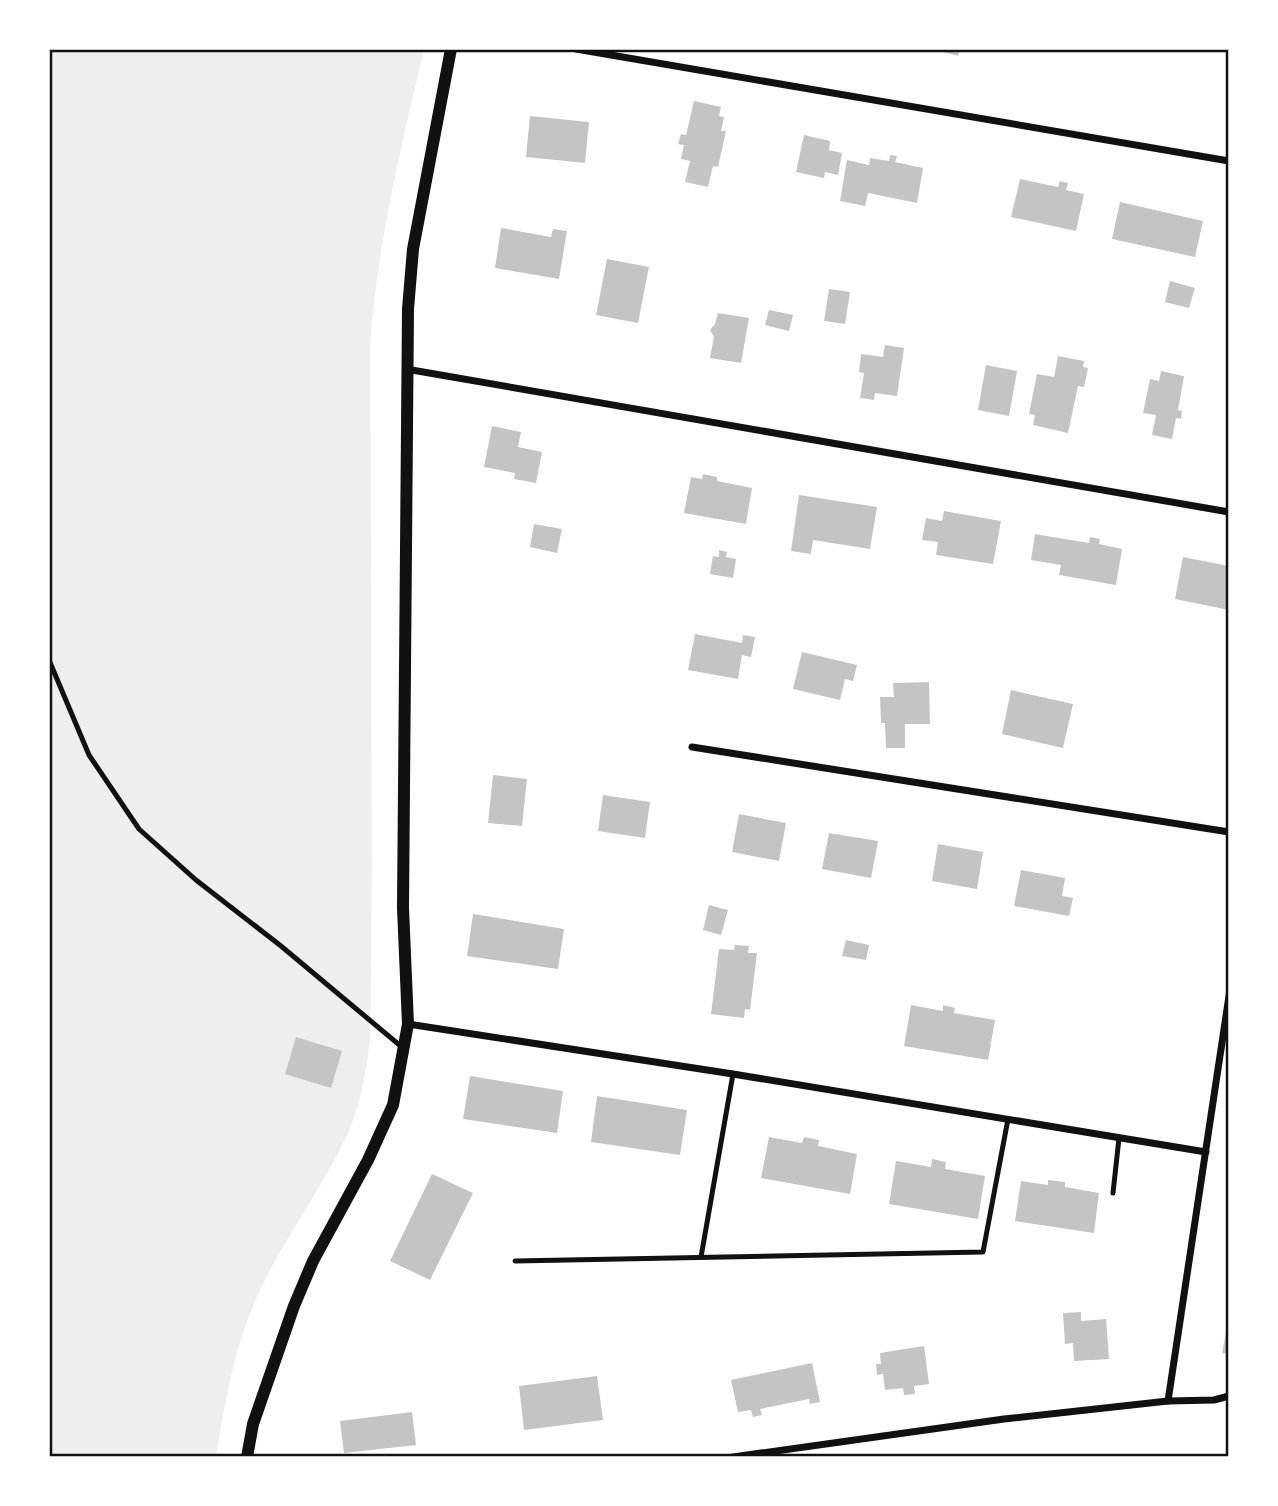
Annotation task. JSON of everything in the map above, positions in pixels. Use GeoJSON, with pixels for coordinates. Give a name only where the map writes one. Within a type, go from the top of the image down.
{"type":"FeatureCollection","features":[{"type":"Feature","properties":{"kind":"street"},"geometry":{"type":"LineString","coordinates":[[247,1457],[253,1424],[294,1306],[319,1250],[368,1160],[393,1105],[408,1024],[403,908],[408,309],[413,249],[451,49]]}},
{"type":"Feature","properties":{"kind":"street"},"geometry":{"type":"LineString","coordinates":[[576,49],[1229,161]]}},
{"type":"Feature","properties":{"kind":"street"},"geometry":{"type":"LineString","coordinates":[[406,369],[1229,512]]}},
{"type":"Feature","properties":{"kind":"street"},"geometry":{"type":"LineString","coordinates":[[692,747],[1229,832]]}},
{"type":"Feature","properties":{"kind":"street"},"geometry":{"type":"LineString","coordinates":[[1168,1401],[1229,996]]}},
{"type":"Feature","properties":{"kind":"street"},"geometry":{"type":"LineString","coordinates":[[408,1024],[733,1074],[1206,1152]]}},
{"type":"Feature","properties":{"kind":"street"},"geometry":{"type":"LineString","coordinates":[[733,1457],[1004,1419],[1168,1401],[1214,1400],[1229,1396]]}},
{"type":"Feature","properties":{"kind":"lane"},"geometry":{"type":"LineString","coordinates":[[49,660],[89,755],[139,829],[196,880],[404,1048]]}},
{"type":"Feature","properties":{"kind":"lane"},"geometry":{"type":"LineString","coordinates":[[701,1257],[733,1074]]}},
{"type":"Feature","properties":{"kind":"lane"},"geometry":{"type":"LineString","coordinates":[[515,1261],[983,1252],[1008,1119]]}},
{"type":"Feature","properties":{"kind":"lane"},"geometry":{"type":"LineString","coordinates":[[1113,1193],[1119,1138]]}},
{"type":"Feature","properties":{"kind":"shaded area"},"geometry":{"type":"Polygon","coordinates":[[[49,49],[424,49],[384,234],[370,346],[372,868],[370,1040],[367,1064],[360,1099],[348,1133],[278,1255],[249,1316],[231,1376],[216,1457],[49,1457],[49,49]]]}},
{"type":"Feature","properties":{"kind":"building"},"geometry":{"type":"Polygon","coordinates":[[[932,49],[960,49],[958,56],[932,49]]]}},
{"type":"Feature","properties":{"kind":"building"},"geometry":{"type":"Polygon","coordinates":[[[694,101],[721,107],[719,116],[724,117],[721,131],[726,131],[718,167],[713,166],[708,187],[685,182],[690,161],[681,159],[684,145],[678,144],[681,134],[686,135],[694,101]]]}},
{"type":"Feature","properties":{"kind":"building"},"geometry":{"type":"Polygon","coordinates":[[[530,116],[589,122],[585,163],[526,157],[530,116]]]}},
{"type":"Feature","properties":{"kind":"building"},"geometry":{"type":"Polygon","coordinates":[[[804,135],[830,141],[829,150],[842,153],[838,175],[825,172],[824,178],[796,172],[804,135]]]}},
{"type":"Feature","properties":{"kind":"building"},"geometry":{"type":"Polygon","coordinates":[[[890,155],[897,156],[895,162],[923,168],[917,203],[868,193],[865,206],[840,201],[847,160],[869,165],[870,158],[889,161],[890,155]]]}},
{"type":"Feature","properties":{"kind":"building"},"geometry":{"type":"Polygon","coordinates":[[[1020,179],[1058,187],[1060,181],[1068,183],[1066,190],[1084,194],[1076,231],[1011,217],[1020,179]]]}},
{"type":"Feature","properties":{"kind":"building"},"geometry":{"type":"Polygon","coordinates":[[[1120,202],[1203,221],[1195,257],[1112,239],[1120,202]]]}},
{"type":"Feature","properties":{"kind":"building"},"geometry":{"type":"Polygon","coordinates":[[[501,228],[551,237],[553,229],[567,231],[559,279],[495,268],[501,228]]]}},
{"type":"Feature","properties":{"kind":"building"},"geometry":{"type":"Polygon","coordinates":[[[607,259],[649,267],[638,323],[596,315],[607,259]]]}},
{"type":"Feature","properties":{"kind":"building"},"geometry":{"type":"Polygon","coordinates":[[[1170,281],[1195,288],[1189,308],[1165,302],[1170,281]]]}},
{"type":"Feature","properties":{"kind":"building"},"geometry":{"type":"Polygon","coordinates":[[[829,289],[850,292],[845,324],[824,321],[829,289]]]}},
{"type":"Feature","properties":{"kind":"building"},"geometry":{"type":"Polygon","coordinates":[[[769,310],[793,315],[789,331],[765,325],[769,310]]]}},
{"type":"Feature","properties":{"kind":"building"},"geometry":{"type":"Polygon","coordinates":[[[718,313],[749,318],[741,363],[710,358],[714,337],[710,330],[718,313]]]}},
{"type":"Feature","properties":{"kind":"building"},"geometry":{"type":"Polygon","coordinates":[[[885,345],[904,348],[897,396],[875,393],[874,400],[860,398],[864,373],[859,372],[861,354],[883,357],[885,345]]]}},
{"type":"Feature","properties":{"kind":"building"},"geometry":{"type":"Polygon","coordinates":[[[1058,356],[1084,361],[1083,367],[1088,368],[1084,387],[1078,386],[1068,433],[1033,425],[1035,415],[1029,414],[1037,374],[1054,377],[1058,356]]]}},
{"type":"Feature","properties":{"kind":"building"},"geometry":{"type":"Polygon","coordinates":[[[986,365],[1017,371],[1009,416],[978,410],[986,365]]]}},
{"type":"Feature","properties":{"kind":"building"},"geometry":{"type":"Polygon","coordinates":[[[1161,371],[1184,376],[1178,410],[1182,411],[1181,419],[1176,418],[1172,439],[1152,435],[1156,415],[1143,413],[1150,379],[1159,381],[1161,371]]]}},
{"type":"Feature","properties":{"kind":"building"},"geometry":{"type":"Polygon","coordinates":[[[492,426],[521,432],[518,447],[542,452],[536,483],[514,479],[515,473],[484,467],[492,426]]]}},
{"type":"Feature","properties":{"kind":"building"},"geometry":{"type":"Polygon","coordinates":[[[703,474],[717,477],[717,481],[752,488],[746,524],[684,513],[691,477],[702,479],[703,474]]]}},
{"type":"Feature","properties":{"kind":"building"},"geometry":{"type":"Polygon","coordinates":[[[799,495],[877,507],[870,549],[813,540],[811,554],[791,551],[799,495]]]}},
{"type":"Feature","properties":{"kind":"building"},"geometry":{"type":"Polygon","coordinates":[[[944,511],[1001,521],[993,564],[936,555],[938,542],[922,540],[926,518],[942,521],[944,511]]]}},
{"type":"Feature","properties":{"kind":"building"},"geometry":{"type":"Polygon","coordinates":[[[534,524],[562,529],[557,553],[530,547],[534,524]]]}},
{"type":"Feature","properties":{"kind":"building"},"geometry":{"type":"Polygon","coordinates":[[[1035,534],[1089,543],[1090,537],[1100,539],[1099,544],[1122,549],[1116,585],[1059,575],[1061,565],[1031,560],[1035,534]]]}},
{"type":"Feature","properties":{"kind":"building"},"geometry":{"type":"Polygon","coordinates":[[[719,550],[727,552],[726,557],[736,559],[733,578],[710,574],[713,556],[719,557],[719,550]]]}},
{"type":"Feature","properties":{"kind":"building"},"geometry":{"type":"Polygon","coordinates":[[[1183,557],[1229,566],[1229,610],[1175,599],[1183,557]]]}},
{"type":"Feature","properties":{"kind":"building"},"geometry":{"type":"Polygon","coordinates":[[[695,634],[742,643],[743,635],[755,637],[751,657],[742,655],[738,679],[688,670],[695,634]]]}},
{"type":"Feature","properties":{"kind":"building"},"geometry":{"type":"Polygon","coordinates":[[[802,652],[857,665],[853,681],[845,679],[840,700],[793,689],[802,652]]]}},
{"type":"Feature","properties":{"kind":"building"},"geometry":{"type":"Polygon","coordinates":[[[929,682],[930,724],[905,724],[905,748],[886,748],[880,697],[894,697],[893,683],[929,682]]]}},
{"type":"Feature","properties":{"kind":"building"},"geometry":{"type":"Polygon","coordinates":[[[1011,690],[1073,704],[1063,748],[1002,734],[1011,690]]]}},
{"type":"Feature","properties":{"kind":"building"},"geometry":{"type":"Polygon","coordinates":[[[493,775],[527,779],[522,826],[488,823],[493,775]]]}},
{"type":"Feature","properties":{"kind":"building"},"geometry":{"type":"Polygon","coordinates":[[[603,795],[650,802],[645,838],[598,831],[603,795]]]}},
{"type":"Feature","properties":{"kind":"building"},"geometry":{"type":"Polygon","coordinates":[[[739,814],[786,823],[779,861],[732,852],[739,814]]]}},
{"type":"Feature","properties":{"kind":"building"},"geometry":{"type":"Polygon","coordinates":[[[829,833],[878,841],[871,878],[822,869],[829,833]]]}},
{"type":"Feature","properties":{"kind":"building"},"geometry":{"type":"Polygon","coordinates":[[[938,844],[983,852],[977,889],[932,881],[938,844]]]}},
{"type":"Feature","properties":{"kind":"building"},"geometry":{"type":"Polygon","coordinates":[[[1021,870],[1065,878],[1062,896],[1073,898],[1069,916],[1014,906],[1021,870]]]}},
{"type":"Feature","properties":{"kind":"building"},"geometry":{"type":"Polygon","coordinates":[[[709,905],[728,910],[721,935],[703,930],[709,905]]]}},
{"type":"Feature","properties":{"kind":"building"},"geometry":{"type":"Polygon","coordinates":[[[473,914],[564,929],[558,969],[467,956],[473,914]]]}},
{"type":"Feature","properties":{"kind":"building"},"geometry":{"type":"Polygon","coordinates":[[[846,940],[869,945],[866,960],[842,956],[846,940]]]}},
{"type":"Feature","properties":{"kind":"building"},"geometry":{"type":"Polygon","coordinates":[[[735,945],[749,946],[748,953],[757,953],[750,1010],[745,1009],[744,1018],[711,1014],[719,949],[734,950],[735,945]]]}},
{"type":"Feature","properties":{"kind":"building"},"geometry":{"type":"Polygon","coordinates":[[[911,1005],[943,1011],[943,1005],[955,1008],[954,1013],[995,1020],[988,1060],[904,1046],[911,1005]]]}},
{"type":"Feature","properties":{"kind":"building"},"geometry":{"type":"Polygon","coordinates":[[[296,1037],[342,1051],[331,1088],[285,1074],[296,1037]]]}},
{"type":"Feature","properties":{"kind":"building"},"geometry":{"type":"Polygon","coordinates":[[[470,1076],[563,1091],[557,1133],[463,1119],[470,1076]]]}},
{"type":"Feature","properties":{"kind":"building"},"geometry":{"type":"Polygon","coordinates":[[[597,1096],[687,1110],[680,1155],[591,1142],[597,1096]]]}},
{"type":"Feature","properties":{"kind":"building"},"geometry":{"type":"Polygon","coordinates":[[[769,1137],[802,1143],[804,1137],[819,1140],[818,1146],[857,1154],[850,1194],[761,1178],[769,1137]]]}},
{"type":"Feature","properties":{"kind":"building"},"geometry":{"type":"Polygon","coordinates":[[[932,1159],[946,1162],[945,1169],[985,1176],[978,1219],[889,1204],[896,1161],[931,1167],[932,1159]]]}},
{"type":"Feature","properties":{"kind":"building"},"geometry":{"type":"Polygon","coordinates":[[[432,1174],[473,1193],[430,1280],[390,1261],[432,1174]]]}},
{"type":"Feature","properties":{"kind":"building"},"geometry":{"type":"Polygon","coordinates":[[[1048,1180],[1065,1182],[1065,1187],[1099,1193],[1094,1233],[1015,1221],[1021,1181],[1048,1185],[1048,1180]]]}},
{"type":"Feature","properties":{"kind":"building"},"geometry":{"type":"Polygon","coordinates":[[[1081,1312],[1081,1321],[1106,1319],[1109,1359],[1074,1361],[1073,1343],[1065,1344],[1063,1313],[1081,1312]]]}},
{"type":"Feature","properties":{"kind":"building"},"geometry":{"type":"Polygon","coordinates":[[[1229,1322],[1229,1354],[1222,1353],[1229,1322]]]}},
{"type":"Feature","properties":{"kind":"building"},"geometry":{"type":"Polygon","coordinates":[[[924,1346],[929,1384],[914,1386],[915,1394],[904,1395],[903,1388],[885,1390],[883,1374],[877,1375],[876,1364],[881,1364],[880,1353],[924,1346]]]}},
{"type":"Feature","properties":{"kind":"building"},"geometry":{"type":"Polygon","coordinates":[[[812,1363],[820,1402],[810,1404],[809,1399],[760,1409],[762,1415],[753,1417],[751,1410],[738,1412],[731,1380],[812,1363]]]}},
{"type":"Feature","properties":{"kind":"building"},"geometry":{"type":"Polygon","coordinates":[[[597,1376],[603,1420],[524,1430],[519,1386],[597,1376]]]}},
{"type":"Feature","properties":{"kind":"building"},"geometry":{"type":"Polygon","coordinates":[[[412,1412],[416,1445],[344,1453],[340,1421],[412,1412]]]}}]}
